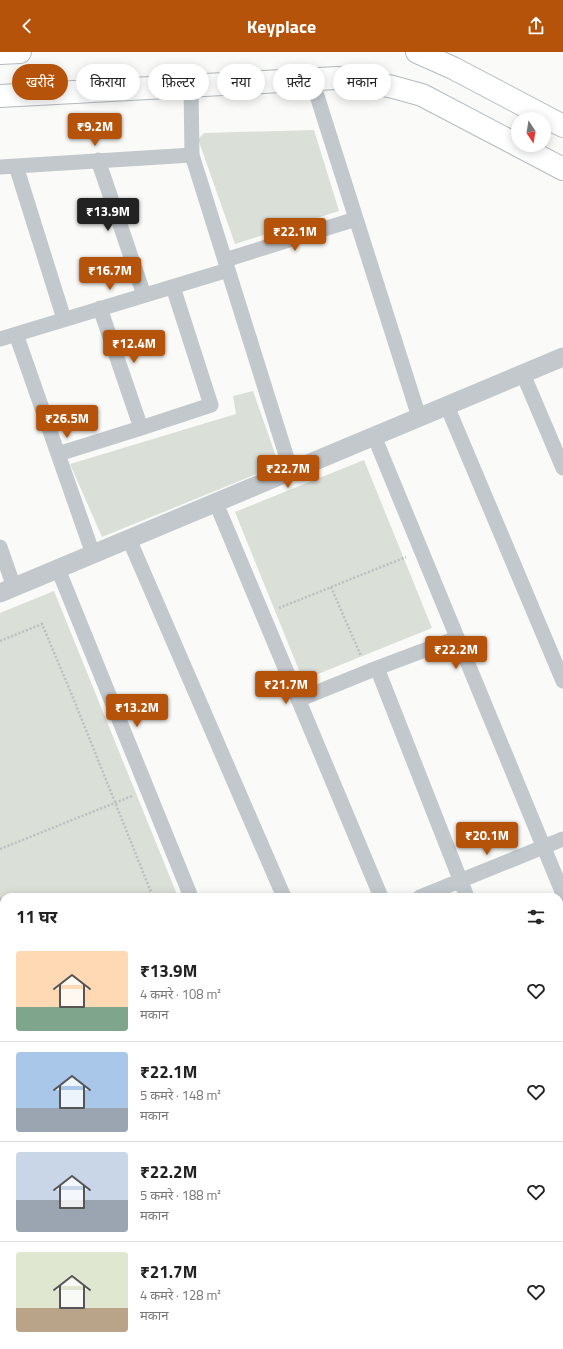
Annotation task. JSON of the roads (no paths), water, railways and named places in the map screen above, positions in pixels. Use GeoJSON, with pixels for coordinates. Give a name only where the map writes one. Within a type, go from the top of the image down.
{"type":"FeatureCollection","features":[{"type":"Feature","properties":{"kind":"main road"},"geometry":{"type":"LineString","coordinates":[[0,53],[20,52]]}},
{"type":"Feature","properties":{"kind":"main road"},"geometry":{"type":"LineString","coordinates":[[417,52],[453,68],[563,126]]}},
{"type":"Feature","properties":{"kind":"main road"},"geometry":{"type":"LineString","coordinates":[[325,79],[338,78],[365,81],[393,86],[422,95],[563,169]]}},
{"type":"Feature","properties":{"kind":"main road"},"geometry":{"type":"LineString","coordinates":[[209,85],[273,82]]}},
{"type":"Feature","properties":{"kind":"main road"},"geometry":{"type":"LineString","coordinates":[[0,96],[148,88]]}},
{"type":"Feature","properties":{"kind":"street"},"geometry":{"type":"LineString","coordinates":[[191,100],[192,155],[291,471]]}},
{"type":"Feature","properties":{"kind":"street"},"geometry":{"type":"LineString","coordinates":[[318,100],[420,417]]}},
{"type":"Feature","properties":{"kind":"street"},"geometry":{"type":"LineString","coordinates":[[0,167],[192,155]]}},
{"type":"Feature","properties":{"kind":"street"},"geometry":{"type":"LineString","coordinates":[[98,160],[144,295]]}},
{"type":"Feature","properties":{"kind":"street"},"geometry":{"type":"LineString","coordinates":[[16,166],[64,319]]}},
{"type":"Feature","properties":{"kind":"street"},"geometry":{"type":"LineString","coordinates":[[0,338],[173,287],[226,265],[356,218]]}},
{"type":"Feature","properties":{"kind":"street"},"geometry":{"type":"LineString","coordinates":[[58,454],[211,405],[173,287]]}},
{"type":"Feature","properties":{"kind":"street"},"geometry":{"type":"LineString","coordinates":[[100,308],[141,428]]}},
{"type":"Feature","properties":{"kind":"street"},"geometry":{"type":"LineString","coordinates":[[16,334],[93,554]]}},
{"type":"Feature","properties":{"kind":"street"},"geometry":{"type":"LineString","coordinates":[[0,547],[7,590],[563,357]]}},
{"type":"Feature","properties":{"kind":"street"},"geometry":{"type":"LineString","coordinates":[[523,374],[563,468]]}},
{"type":"Feature","properties":{"kind":"street"},"geometry":{"type":"LineString","coordinates":[[447,406],[563,681]]}},
{"type":"Feature","properties":{"kind":"street"},"geometry":{"type":"LineString","coordinates":[[374,436],[563,893]]}},
{"type":"Feature","properties":{"kind":"street"},"geometry":{"type":"LineString","coordinates":[[216,502],[378,893]]}},
{"type":"Feature","properties":{"kind":"street"},"geometry":{"type":"LineString","coordinates":[[129,539],[282,893]]}},
{"type":"Feature","properties":{"kind":"street"},"geometry":{"type":"LineString","coordinates":[[58,568],[189,893]]}},
{"type":"Feature","properties":{"kind":"street"},"geometry":{"type":"LineString","coordinates":[[298,700],[372,669],[457,638]]}},
{"type":"Feature","properties":{"kind":"street"},"geometry":{"type":"LineString","coordinates":[[372,669],[465,893]]}},
{"type":"Feature","properties":{"kind":"street"},"geometry":{"type":"LineString","coordinates":[[430,893],[563,839]]}}]}
